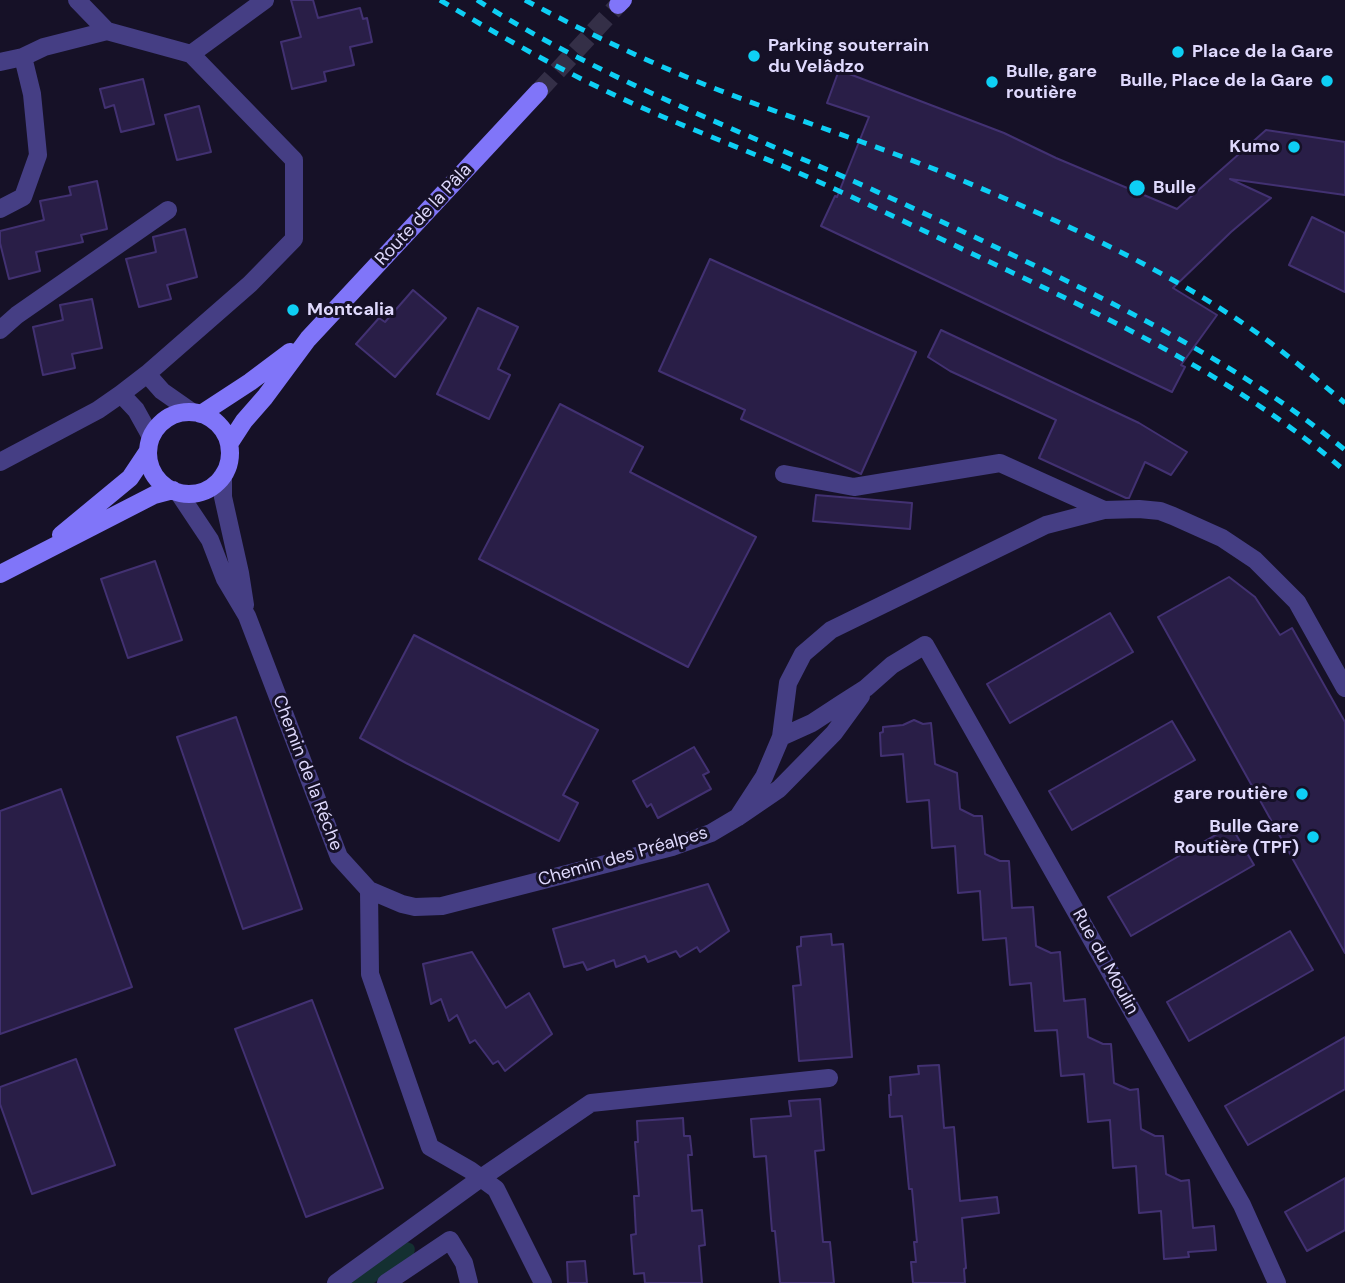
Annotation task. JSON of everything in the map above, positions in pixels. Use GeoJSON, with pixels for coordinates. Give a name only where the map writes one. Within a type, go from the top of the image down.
{"type":"FeatureCollection","features":[{"type":"Feature","properties":{"kind":"street"},"geometry":{"type":"LineString","coordinates":[[78,0],[107,31]]}},
{"type":"Feature","properties":{"kind":"street"},"geometry":{"type":"LineString","coordinates":[[191,54],[265,0]]}},
{"type":"Feature","properties":{"kind":"street"},"geometry":{"type":"LineString","coordinates":[[0,62],[23,57],[44,47],[107,31],[191,54],[294,160],[294,239],[250,284],[121,394],[98,410],[0,462]]}},
{"type":"Feature","properties":{"kind":"street"},"geometry":{"type":"LineString","coordinates":[[0,209],[23,197],[37,155],[32,94],[23,57]]}},
{"type":"Feature","properties":{"kind":"street","name":"Route de la Pâla"},"geometry":{"type":"LineString","coordinates":[[229,444],[308,339],[539,91]]}},
{"type":"Feature","properties":{"kind":"street"},"geometry":{"type":"LineString","coordinates":[[0,330],[17,315],[168,210]]}},
{"type":"Feature","properties":{"kind":"street","name":"Route de la Pâla"},"geometry":{"type":"LineString","coordinates":[[196,413],[250,383],[308,339]]}},
{"type":"Feature","properties":{"kind":"street"},"geometry":{"type":"LineString","coordinates":[[147,374],[162,391],[196,413]]}},
{"type":"Feature","properties":{"kind":"street"},"geometry":{"type":"LineString","coordinates":[[22,564],[130,478],[149,444],[159,425],[170,416],[184,412],[196,413],[208,416],[219,425],[229,444],[229,460],[223,475],[203,491],[176,491],[161,483],[148,458],[149,444],[136,410],[121,394]]}},
{"type":"Feature","properties":{"kind":"street"},"geometry":{"type":"LineString","coordinates":[[784,474],[853,487],[1000,463],[1104,510]]}},
{"type":"Feature","properties":{"kind":"street","name":"Chemin de la Réche"},"geometry":{"type":"LineString","coordinates":[[223,475],[223,497],[247,616]]}},
{"type":"Feature","properties":{"kind":"street"},"geometry":{"type":"LineString","coordinates":[[0,575],[154,495],[176,491]]}},
{"type":"Feature","properties":{"kind":"street","name":"Chemin de la Réche"},"geometry":{"type":"LineString","coordinates":[[176,491],[210,540],[225,579],[247,616],[339,856],[369,890]]}},
{"type":"Feature","properties":{"kind":"street"},"geometry":{"type":"LineString","coordinates":[[738,817],[764,777],[781,737],[788,682],[803,654],[831,630],[1046,525],[1104,510],[1139,509],[1173,516],[1222,538],[1255,560],[1297,602],[1345,688]]}},
{"type":"Feature","properties":{"kind":"street","name":"Chemin des Préalpes"},"geometry":{"type":"LineString","coordinates":[[781,737],[812,723],[866,688],[892,665],[925,645]]}},
{"type":"Feature","properties":{"kind":"street","name":"Rue du Moulin"},"geometry":{"type":"LineString","coordinates":[[925,645],[1242,1205],[1277,1283]]}},
{"type":"Feature","properties":{"kind":"street","name":"Chemin des Préalpes"},"geometry":{"type":"LineString","coordinates":[[369,890],[415,907],[442,906],[672,847],[711,833],[779,789],[834,733],[866,688]]}},
{"type":"Feature","properties":{"kind":"street"},"geometry":{"type":"LineString","coordinates":[[369,890],[370,974],[430,1147],[496,1189],[543,1283]]}},
{"type":"Feature","properties":{"kind":"street"},"geometry":{"type":"LineString","coordinates":[[335,1283],[591,1103],[829,1078]]}},
{"type":"Feature","properties":{"kind":"street"},"geometry":{"type":"LineString","coordinates":[[415,1225],[434,1251]]}},
{"type":"Feature","properties":{"kind":"street"},"geometry":{"type":"LineString","coordinates":[[386,1283],[450,1240],[464,1263],[469,1283]]}},
{"type":"Feature","properties":{"kind":"green space"},"geometry":{"type":"Polygon","coordinates":[[[407,1242],[414,1247],[413,1256],[374,1283],[347,1283],[407,1242]]]}},
{"type":"Feature","properties":{"kind":"building"},"geometry":{"type":"Polygon","coordinates":[[[291,0],[313,0],[318,18],[360,8],[363,19],[367,18],[372,42],[350,47],[354,65],[324,72],[326,81],[292,89],[281,42],[301,37],[291,0]]]}},
{"type":"Feature","properties":{"kind":"building"},"geometry":{"type":"Polygon","coordinates":[[[839,70],[1004,133],[1177,209],[1266,130],[1345,142],[1345,195],[1230,179],[1271,198],[1173,288],[1217,315],[1181,365],[1185,367],[1172,392],[821,226],[835,196],[837,197],[869,117],[827,103],[839,70]]]}},
{"type":"Feature","properties":{"kind":"building"},"geometry":{"type":"Polygon","coordinates":[[[143,79],[154,124],[121,132],[114,105],[105,108],[100,89],[143,79]]]}},
{"type":"Feature","properties":{"kind":"building"},"geometry":{"type":"Polygon","coordinates":[[[199,106],[211,152],[177,160],[165,115],[199,106]]]}},
{"type":"Feature","properties":{"kind":"building"},"geometry":{"type":"Polygon","coordinates":[[[97,181],[107,229],[81,235],[83,242],[36,252],[40,271],[9,279],[0,243],[0,231],[44,220],[40,201],[71,195],[69,187],[97,181]]]}},
{"type":"Feature","properties":{"kind":"building"},"geometry":{"type":"Polygon","coordinates":[[[1312,217],[1345,233],[1345,292],[1289,265],[1312,217]]]}},
{"type":"Feature","properties":{"kind":"building"},"geometry":{"type":"Polygon","coordinates":[[[185,229],[197,277],[167,285],[171,299],[139,307],[126,259],[156,252],[153,237],[185,229]]]}},
{"type":"Feature","properties":{"kind":"building"},"geometry":{"type":"Polygon","coordinates":[[[710,259],[916,352],[861,474],[741,419],[745,410],[659,371],[710,259]]]}},
{"type":"Feature","properties":{"kind":"building"},"geometry":{"type":"Polygon","coordinates":[[[413,290],[446,318],[395,377],[356,344],[379,318],[385,322],[413,290]]]}},
{"type":"Feature","properties":{"kind":"building"},"geometry":{"type":"Polygon","coordinates":[[[92,299],[102,348],[72,354],[75,368],[43,375],[33,327],[63,320],[60,305],[92,299]]]}},
{"type":"Feature","properties":{"kind":"building"},"geometry":{"type":"Polygon","coordinates":[[[478,308],[518,327],[498,369],[510,375],[489,419],[437,394],[478,308]]]}},
{"type":"Feature","properties":{"kind":"building"},"geometry":{"type":"Polygon","coordinates":[[[941,330],[1139,423],[1187,452],[1171,475],[1145,462],[1129,498],[1039,458],[1056,420],[950,371],[928,357],[941,330]]]}},
{"type":"Feature","properties":{"kind":"building"},"geometry":{"type":"Polygon","coordinates":[[[560,404],[643,447],[630,472],[756,537],[688,667],[479,559],[560,404]]]}},
{"type":"Feature","properties":{"kind":"building"},"geometry":{"type":"Polygon","coordinates":[[[816,495],[912,503],[910,529],[813,521],[816,495]]]}},
{"type":"Feature","properties":{"kind":"building"},"geometry":{"type":"Polygon","coordinates":[[[155,561],[182,640],[128,658],[101,579],[155,561]]]}},
{"type":"Feature","properties":{"kind":"building","name":"Bulle Gare Routière (TPF)"},"geometry":{"type":"Polygon","coordinates":[[[1229,577],[1255,597],[1280,635],[1292,628],[1345,722],[1345,953],[1158,617],[1229,577]]]}},
{"type":"Feature","properties":{"kind":"building"},"geometry":{"type":"Polygon","coordinates":[[[1110,613],[1133,652],[1010,723],[987,684],[1110,613]]]}},
{"type":"Feature","properties":{"kind":"building"},"geometry":{"type":"Polygon","coordinates":[[[414,635],[598,730],[563,795],[578,803],[559,841],[360,738],[414,635]]]}},
{"type":"Feature","properties":{"kind":"building"},"geometry":{"type":"Polygon","coordinates":[[[236,717],[302,909],[243,929],[177,737],[236,717]]]}},
{"type":"Feature","properties":{"kind":"building"},"geometry":{"type":"Polygon","coordinates":[[[914,720],[923,724],[931,723],[935,764],[957,773],[960,809],[974,816],[982,816],[985,854],[1000,861],[1009,861],[1012,908],[1033,907],[1036,946],[1051,953],[1060,952],[1064,1001],[1085,999],[1088,1037],[1103,1044],[1111,1044],[1114,1083],[1130,1090],[1138,1089],[1141,1129],[1155,1136],[1163,1136],[1166,1174],[1181,1181],[1189,1180],[1193,1228],[1214,1226],[1216,1250],[1188,1252],[1189,1257],[1164,1259],[1161,1211],[1139,1213],[1136,1166],[1113,1168],[1110,1120],[1088,1122],[1084,1074],[1061,1076],[1057,1030],[1035,1031],[1031,983],[1010,985],[1006,938],[983,940],[980,891],[958,893],[955,846],[932,848],[929,800],[907,802],[903,754],[881,756],[880,733],[883,732],[883,727],[903,725],[914,720]]]}},
{"type":"Feature","properties":{"kind":"building"},"geometry":{"type":"Polygon","coordinates":[[[1172,721],[1195,760],[1072,830],[1049,791],[1172,721]]]}},
{"type":"Feature","properties":{"kind":"building"},"geometry":{"type":"Polygon","coordinates":[[[694,747],[709,772],[703,775],[711,789],[658,818],[651,804],[647,807],[633,781],[694,747]]]}},
{"type":"Feature","properties":{"kind":"building"},"geometry":{"type":"Polygon","coordinates":[[[61,789],[132,987],[0,1034],[0,811],[61,789]]]}},
{"type":"Feature","properties":{"kind":"building"},"geometry":{"type":"Polygon","coordinates":[[[1231,826],[1254,865],[1131,936],[1108,897],[1231,826]]]}},
{"type":"Feature","properties":{"kind":"building"},"geometry":{"type":"Polygon","coordinates":[[[708,884],[729,931],[700,952],[697,947],[680,957],[676,951],[648,962],[645,956],[616,967],[614,960],[587,970],[583,962],[564,967],[553,929],[708,884]]]}},
{"type":"Feature","properties":{"kind":"building"},"geometry":{"type":"Polygon","coordinates":[[[1290,931],[1313,970],[1189,1041],[1167,1002],[1290,931]]]}},
{"type":"Feature","properties":{"kind":"building"},"geometry":{"type":"Polygon","coordinates":[[[831,934],[832,945],[843,944],[852,1057],[799,1061],[793,986],[801,985],[797,947],[801,946],[801,937],[831,934]]]}},
{"type":"Feature","properties":{"kind":"building"},"geometry":{"type":"Polygon","coordinates":[[[472,952],[506,1008],[529,993],[552,1034],[505,1071],[498,1061],[493,1064],[475,1040],[470,1043],[457,1015],[449,1021],[441,999],[431,1004],[423,964],[472,952]]]}},
{"type":"Feature","properties":{"kind":"building"},"geometry":{"type":"Polygon","coordinates":[[[312,1000],[383,1188],[306,1217],[235,1029],[312,1000]]]}},
{"type":"Feature","properties":{"kind":"building"},"geometry":{"type":"Polygon","coordinates":[[[1345,1037],[1345,1089],[1248,1145],[1225,1106],[1345,1037]]]}},
{"type":"Feature","properties":{"kind":"building"},"geometry":{"type":"Polygon","coordinates":[[[76,1059],[115,1165],[32,1194],[0,1104],[0,1087],[76,1059]]]}},
{"type":"Feature","properties":{"kind":"building"},"geometry":{"type":"Polygon","coordinates":[[[939,1065],[944,1128],[954,1127],[960,1201],[997,1197],[999,1213],[962,1218],[965,1283],[913,1283],[911,1262],[916,1262],[914,1242],[917,1242],[912,1189],[909,1189],[902,1116],[890,1117],[890,1077],[919,1074],[918,1066],[939,1065]]]}},
{"type":"Feature","properties":{"kind":"building"},"geometry":{"type":"Polygon","coordinates":[[[820,1099],[824,1150],[815,1151],[823,1242],[830,1242],[834,1283],[780,1283],[775,1231],[772,1231],[766,1156],[754,1157],[751,1119],[791,1116],[789,1101],[820,1099]]]}},
{"type":"Feature","properties":{"kind":"building"},"geometry":{"type":"Polygon","coordinates":[[[683,1118],[684,1136],[690,1136],[692,1155],[688,1155],[692,1211],[702,1210],[705,1245],[699,1246],[702,1283],[645,1283],[644,1273],[634,1274],[631,1235],[636,1234],[634,1196],[639,1196],[635,1142],[638,1142],[637,1121],[683,1118]]]}},
{"type":"Feature","properties":{"kind":"building"},"geometry":{"type":"Polygon","coordinates":[[[1345,1178],[1345,1230],[1307,1251],[1285,1212],[1345,1178]]]}},
{"type":"Feature","properties":{"kind":"building"},"geometry":{"type":"Polygon","coordinates":[[[585,1261],[587,1283],[568,1283],[567,1262],[585,1261]]]}},
{"type":"Feature","properties":{"kind":"tunnel"},"geometry":{"type":"LineString","coordinates":[[539,91],[618,5]]}},
{"type":"Feature","properties":{"kind":"railway"},"geometry":{"type":"LineString","coordinates":[[440,0],[521,47],[604,90],[840,191],[1141,336],[1267,411],[1345,471]]}},
{"type":"Feature","properties":{"kind":"railway"},"geometry":{"type":"LineString","coordinates":[[477,0],[593,65],[899,202],[1136,316],[1223,364],[1305,419],[1345,450]]}},
{"type":"Feature","properties":{"kind":"railway"},"geometry":{"type":"LineString","coordinates":[[525,0],[691,79],[941,172],[1115,249],[1184,286],[1250,328],[1345,403]]}},
{"type":"Feature","properties":{"kind":"place","name":"Place de la Gare"},"geometry":{"type":"Point","coordinates":[1178,52]}},
{"type":"Feature","properties":{"kind":"place","name":"Parking souterrain du Velâdzo"},"geometry":{"type":"Point","coordinates":[754,56]}},
{"type":"Feature","properties":{"kind":"place","name":"Bulle, Place de la Gare"},"geometry":{"type":"Point","coordinates":[1327,81]}},
{"type":"Feature","properties":{"kind":"place","name":"Bulle, gare routière"},"geometry":{"type":"Point","coordinates":[992,82]}},
{"type":"Feature","properties":{"kind":"place","name":"Kumo"},"geometry":{"type":"Point","coordinates":[1294,147]}},
{"type":"Feature","properties":{"kind":"place","name":"Bulle"},"geometry":{"type":"Point","coordinates":[1137,188]}},
{"type":"Feature","properties":{"kind":"place","name":"Montcalia"},"geometry":{"type":"Point","coordinates":[293,310]}},
{"type":"Feature","properties":{"kind":"place","name":"gare routière"},"geometry":{"type":"Point","coordinates":[1302,794]}},
{"type":"Feature","properties":{"kind":"place","name":"Bulle Gare Routière (TPF)"},"geometry":{"type":"Point","coordinates":[1313,837]}}]}
